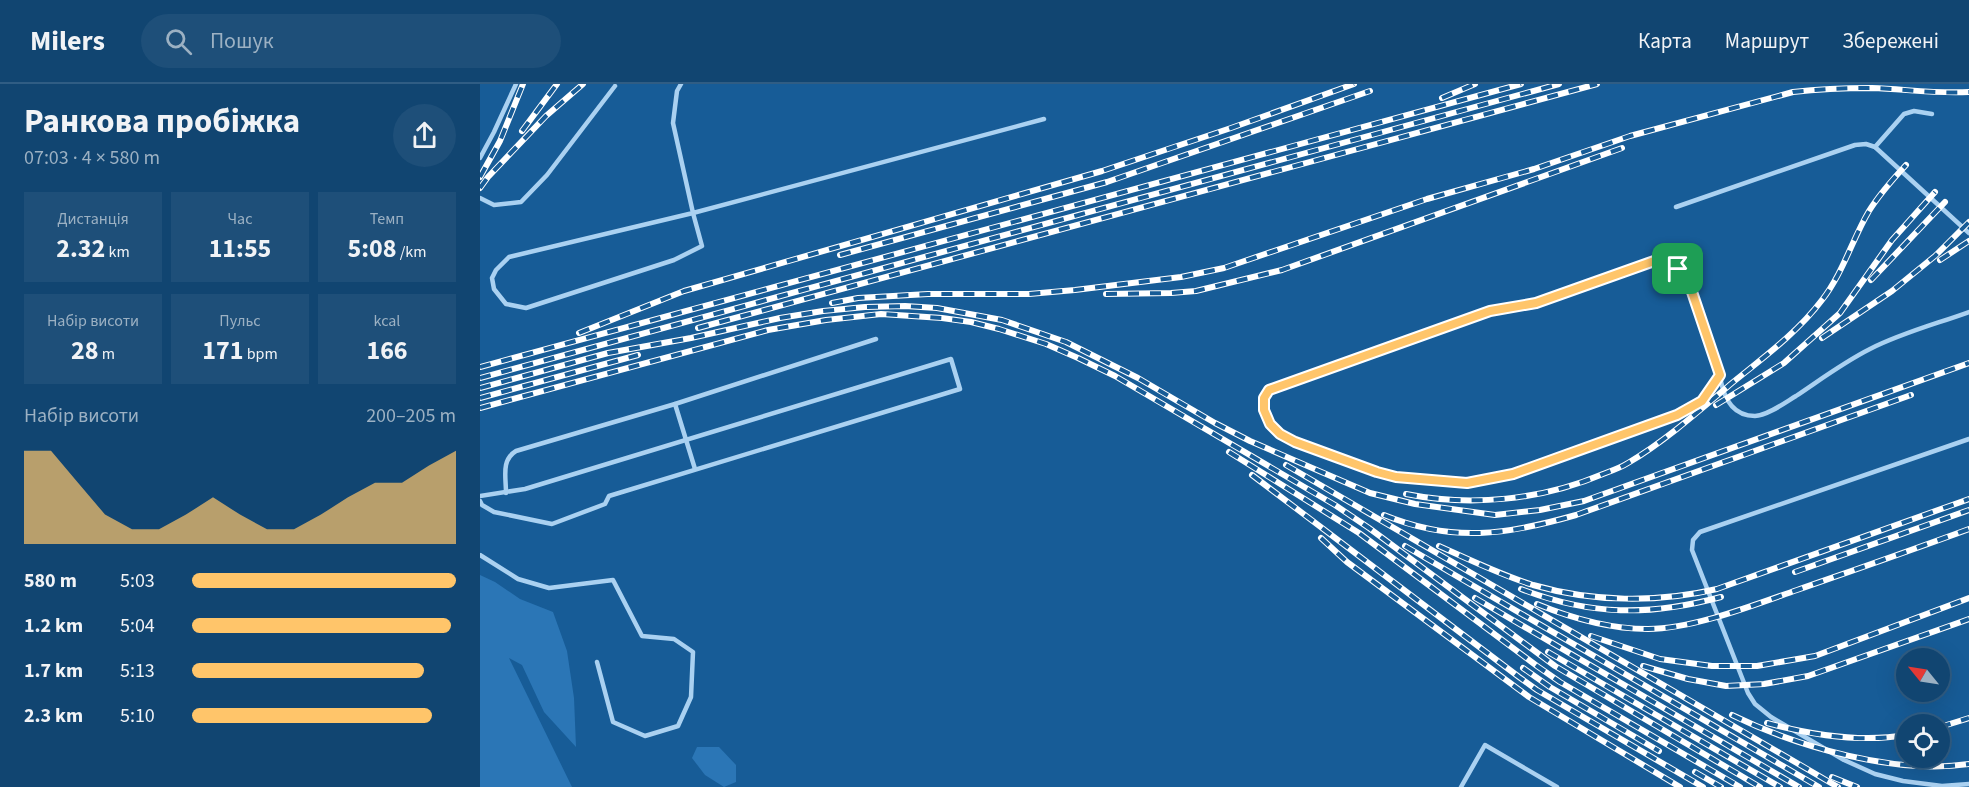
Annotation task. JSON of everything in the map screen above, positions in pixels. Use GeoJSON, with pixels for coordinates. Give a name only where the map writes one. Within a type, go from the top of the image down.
{"type":"FeatureCollection","features":[{"type":"Feature","properties":{"kind":"lane"},"geometry":{"type":"LineString","coordinates":[[480,158],[495,132],[516,84]]}},
{"type":"Feature","properties":{"kind":"lane"},"geometry":{"type":"LineString","coordinates":[[681,84],[677,92],[673,123],[693,213],[702,246],[674,260],[526,308],[506,304],[494,289],[492,278],[496,270],[509,257],[693,213],[1044,119]]}},
{"type":"Feature","properties":{"kind":"lane"},"geometry":{"type":"LineString","coordinates":[[480,198],[494,205],[521,202],[547,176],[615,86]]}},
{"type":"Feature","properties":{"kind":"lane"},"geometry":{"type":"LineString","coordinates":[[1875,147],[1904,114],[1914,111],[1932,114]]}},
{"type":"Feature","properties":{"kind":"lane"},"geometry":{"type":"LineString","coordinates":[[1676,207],[1855,145],[1866,144],[1875,147],[1969,233]]}},
{"type":"Feature","properties":{"kind":"lane"},"geometry":{"type":"LineString","coordinates":[[1720,375],[1702,401],[1677,415],[1513,474],[1467,483],[1396,477],[1377,472],[1295,442],[1280,434],[1270,424],[1264,410],[1264,398],[1269,390],[1490,311],[1536,303],[1657,260],[1669,262],[1688,280],[1720,375],[1722,392],[1726,399],[1733,408],[1756,416],[1778,407],[1869,349],[1969,312]]}},
{"type":"Feature","properties":{"kind":"lane"},"geometry":{"type":"LineString","coordinates":[[506,493],[505,463],[516,451],[675,404],[876,339]]}},
{"type":"Feature","properties":{"kind":"lane"},"geometry":{"type":"LineString","coordinates":[[480,496],[525,489],[951,358],[960,389],[609,496],[605,504],[552,524],[494,512],[482,505],[480,501]]}},
{"type":"Feature","properties":{"kind":"lane"},"geometry":{"type":"LineString","coordinates":[[675,404],[695,468]]}},
{"type":"Feature","properties":{"kind":"lane"},"geometry":{"type":"LineString","coordinates":[[1969,440],[1700,532],[1693,540],[1692,550],[1748,693],[1755,704],[1771,717],[1844,760],[1875,774],[1903,781],[1942,786],[1969,784]]}},
{"type":"Feature","properties":{"kind":"lane"},"geometry":{"type":"LineString","coordinates":[[480,555],[518,579],[549,588],[613,580],[642,636],[674,639],[693,652],[691,697],[678,726],[645,736],[614,722],[597,662]]}},
{"type":"Feature","properties":{"kind":"lane"},"geometry":{"type":"LineString","coordinates":[[1461,787],[1485,745],[1557,787]]}},
{"type":"Feature","properties":{"kind":"shaded area"},"geometry":{"type":"Polygon","coordinates":[[[480,575],[520,599],[553,612],[567,651],[574,698],[576,747],[544,712],[522,665],[509,658],[572,787],[480,787],[480,575]]]}},
{"type":"Feature","properties":{"kind":"shaded area"},"geometry":{"type":"Polygon","coordinates":[[[697,747],[719,747],[736,765],[736,782],[724,787],[705,775],[692,758],[697,747]]]}},
{"type":"Feature","properties":{"kind":"railway"},"geometry":{"type":"LineString","coordinates":[[480,177],[500,141],[523,84]]}},
{"type":"Feature","properties":{"kind":"railway"},"geometry":{"type":"LineString","coordinates":[[522,131],[557,84]]}},
{"type":"Feature","properties":{"kind":"railway"},"geometry":{"type":"LineString","coordinates":[[480,188],[546,116],[583,84]]}},
{"type":"Feature","properties":{"kind":"railway"},"geometry":{"type":"LineString","coordinates":[[579,333],[684,291],[1102,171],[1354,84]]}},
{"type":"Feature","properties":{"kind":"railway"},"geometry":{"type":"LineString","coordinates":[[1442,98],[1475,84]]}},
{"type":"Feature","properties":{"kind":"railway"},"geometry":{"type":"LineString","coordinates":[[480,367],[1521,84]]}},
{"type":"Feature","properties":{"kind":"railway"},"geometry":{"type":"LineString","coordinates":[[480,378],[1559,84]]}},
{"type":"Feature","properties":{"kind":"railway"},"geometry":{"type":"LineString","coordinates":[[698,328],[1597,84]]}},
{"type":"Feature","properties":{"kind":"railway"},"geometry":{"type":"LineString","coordinates":[[832,303],[858,298],[928,294],[1029,294],[1181,277],[1224,268],[1427,199],[1534,169],[1630,136],[1793,92],[1872,88],[1969,92]]}},
{"type":"Feature","properties":{"kind":"railway"},"geometry":{"type":"LineString","coordinates":[[840,255],[1107,182],[1370,91]]}},
{"type":"Feature","properties":{"kind":"railway"},"geometry":{"type":"LineString","coordinates":[[1106,294],[1196,291],[1282,270],[1622,148]]}},
{"type":"Feature","properties":{"kind":"railway"},"geometry":{"type":"LineString","coordinates":[[1406,494],[1456,500],[1506,499],[1531,495],[1580,483],[1619,468],[1642,454],[1682,425],[1768,354],[1813,312],[1836,279],[1869,211],[1906,165]]}},
{"type":"Feature","properties":{"kind":"railway"},"geometry":{"type":"LineString","coordinates":[[1716,405],[1784,363],[1840,313],[1892,240],[1935,192]]}},
{"type":"Feature","properties":{"kind":"railway"},"geometry":{"type":"LineString","coordinates":[[1871,280],[1945,202]]}},
{"type":"Feature","properties":{"kind":"railway"},"geometry":{"type":"LineString","coordinates":[[1822,338],[1892,291],[1935,256],[1969,222]]}},
{"type":"Feature","properties":{"kind":"railway"},"geometry":{"type":"LineString","coordinates":[[1940,260],[1969,241]]}},
{"type":"Feature","properties":{"kind":"railway"},"geometry":{"type":"LineString","coordinates":[[480,388],[608,353],[691,338],[780,318],[865,307],[937,308],[1002,320],[1066,342],[1138,378],[1250,441],[1370,493],[1415,504],[1495,515],[1540,510],[1584,501],[1969,363]]}},
{"type":"Feature","properties":{"kind":"railway"},"geometry":{"type":"LineString","coordinates":[[480,408],[768,330],[826,320],[881,314],[942,318],[999,329],[1046,344],[1115,376],[1335,505],[1555,666],[1760,787]]}},
{"type":"Feature","properties":{"kind":"railway"},"geometry":{"type":"LineString","coordinates":[[480,398],[638,355]]}},
{"type":"Feature","properties":{"kind":"railway"},"geometry":{"type":"LineString","coordinates":[[1384,515],[1433,530],[1457,533],[1503,531],[1550,522],[1576,515],[1911,395]]}},
{"type":"Feature","properties":{"kind":"railway"},"geometry":{"type":"LineString","coordinates":[[1229,452],[1359,533],[1560,682],[1740,787]]}},
{"type":"Feature","properties":{"kind":"railway"},"geometry":{"type":"LineString","coordinates":[[1286,465],[1838,787]]}},
{"type":"Feature","properties":{"kind":"railway"},"geometry":{"type":"LineString","coordinates":[[1252,475],[1537,690],[1703,787]]}},
{"type":"Feature","properties":{"kind":"railway"},"geometry":{"type":"LineString","coordinates":[[1439,546],[1509,577],[1555,591],[1625,599],[1671,597],[1717,589],[1969,499]]}},
{"type":"Feature","properties":{"kind":"railway"},"geometry":{"type":"LineString","coordinates":[[1795,572],[1969,510]]}},
{"type":"Feature","properties":{"kind":"railway"},"geometry":{"type":"LineString","coordinates":[[1537,604],[1563,614],[1606,625],[1648,629],[1684,625],[1743,609],[1969,529]]}},
{"type":"Feature","properties":{"kind":"railway"},"geometry":{"type":"LineString","coordinates":[[1321,538],[1347,562],[1529,697],[1680,787]]}},
{"type":"Feature","properties":{"kind":"railway"},"geometry":{"type":"LineString","coordinates":[[1405,546],[1819,787]]}},
{"type":"Feature","properties":{"kind":"railway"},"geometry":{"type":"LineString","coordinates":[[1521,589],[1572,604],[1621,610],[1670,608],[1721,597]]}},
{"type":"Feature","properties":{"kind":"railway"},"geometry":{"type":"LineString","coordinates":[[1475,598],[1799,787]]}},
{"type":"Feature","properties":{"kind":"railway"},"geometry":{"type":"LineString","coordinates":[[1591,636],[1660,659],[1712,666],[1757,666],[1815,656],[1969,598]]}},
{"type":"Feature","properties":{"kind":"railway"},"geometry":{"type":"LineString","coordinates":[[1643,666],[1688,679],[1726,686],[1764,684],[1808,676],[1969,619]]}},
{"type":"Feature","properties":{"kind":"railway"},"geometry":{"type":"LineString","coordinates":[[1548,652],[1780,787]]}},
{"type":"Feature","properties":{"kind":"railway"},"geometry":{"type":"LineString","coordinates":[[1523,668],[1550,687],[1659,751]]}},
{"type":"Feature","properties":{"kind":"railway"},"geometry":{"type":"LineString","coordinates":[[1732,715],[1787,738],[1848,756],[1910,765],[1969,764]]}},
{"type":"Feature","properties":{"kind":"railway"},"geometry":{"type":"LineString","coordinates":[[1950,724],[1969,718]]}},
{"type":"Feature","properties":{"kind":"railway"},"geometry":{"type":"LineString","coordinates":[[1767,723],[1801,731],[1854,738],[1896,736]]}},
{"type":"Feature","properties":{"kind":"railway"},"geometry":{"type":"LineString","coordinates":[[1695,772],[1721,787]]}},
{"type":"Feature","properties":{"kind":"railway"},"geometry":{"type":"LineString","coordinates":[[1832,777],[1857,787]]}},
{"type":"Feature","properties":{"kind":"route"},"geometry":{"type":"LineString","coordinates":[[1657,260],[1669,262],[1678,269],[1688,280],[1720,375],[1702,401],[1677,415],[1513,474],[1467,483],[1396,477],[1295,442],[1280,434],[1270,424],[1264,410],[1264,398],[1269,390],[1490,311],[1536,303],[1657,260]]}}]}
